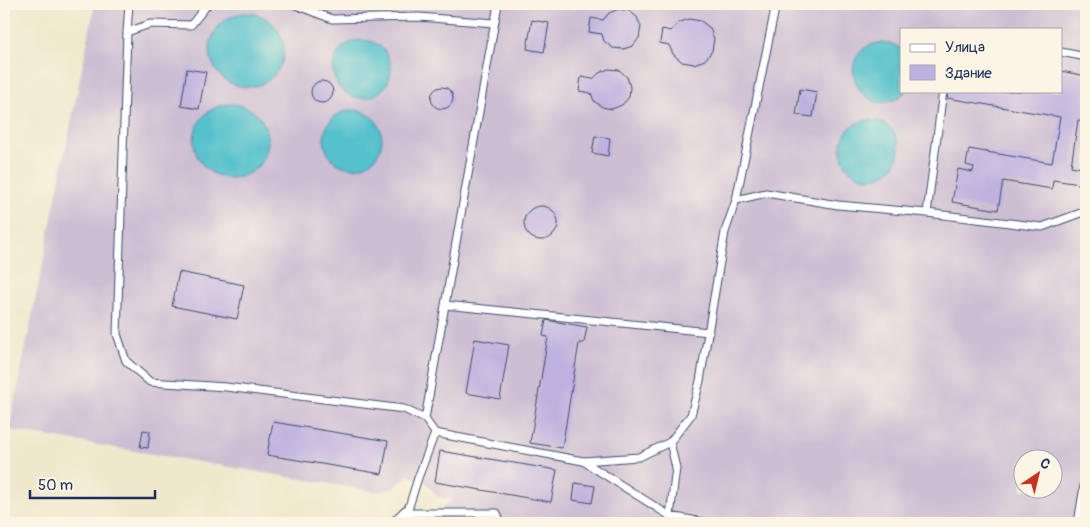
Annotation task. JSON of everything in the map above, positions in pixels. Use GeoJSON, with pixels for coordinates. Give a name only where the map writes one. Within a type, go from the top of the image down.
{"type":"FeatureCollection","features":[{"type":"Feature","properties":{"kind":"street"},"geometry":{"type":"LineString","coordinates":[[397,523],[407,513]]}},
{"type":"Feature","properties":{"kind":"lane"},"geometry":{"type":"LineString","coordinates":[[129,4],[117,334],[126,361],[150,382],[226,387],[404,409],[425,419],[435,433],[583,461],[638,457],[670,442],[690,415],[700,381],[725,232],[736,200],[776,4]]}},
{"type":"Feature","properties":{"kind":"lane"},"geometry":{"type":"LineString","coordinates":[[127,32],[150,24],[191,25],[208,4]]}},
{"type":"Feature","properties":{"kind":"lane"},"geometry":{"type":"LineString","coordinates":[[293,4],[307,6],[332,19],[419,17],[494,23]]}},
{"type":"Feature","properties":{"kind":"lane"},"geometry":{"type":"LineString","coordinates":[[425,419],[498,4]]}},
{"type":"Feature","properties":{"kind":"lane"},"geometry":{"type":"LineString","coordinates":[[1062,52],[1086,57]]}},
{"type":"Feature","properties":{"kind":"lane"},"geometry":{"type":"LineString","coordinates":[[927,213],[943,92]]}},
{"type":"Feature","properties":{"kind":"lane"},"geometry":{"type":"LineString","coordinates":[[736,200],[766,193],[838,205],[927,213],[1042,227],[1086,211]]}},
{"type":"Feature","properties":{"kind":"lane"},"geometry":{"type":"LineString","coordinates":[[445,305],[708,332]]}},
{"type":"Feature","properties":{"kind":"lane"},"geometry":{"type":"LineString","coordinates":[[435,433],[407,513],[497,513],[501,523]]}},
{"type":"Feature","properties":{"kind":"lane"},"geometry":{"type":"LineString","coordinates":[[670,442],[676,468],[670,516]]}},
{"type":"Feature","properties":{"kind":"lane"},"geometry":{"type":"LineString","coordinates":[[583,461],[670,516],[708,523]]}},
{"type":"Feature","properties":{"kind":"lane"},"geometry":{"type":"LineString","coordinates":[[1078,523],[1086,474]]}},
{"type":"Feature","properties":{"kind":"shaded area"},"geometry":{"type":"Polygon","coordinates":[[[95,4],[1086,4],[1086,523],[423,523],[453,500],[438,497],[423,479],[407,476],[394,488],[379,492],[9,430],[95,4]]]}},
{"type":"Feature","properties":{"kind":"water"},"geometry":{"type":"Polygon","coordinates":[[[240,13],[254,13],[268,19],[278,29],[284,43],[282,64],[268,81],[254,87],[240,87],[226,81],[216,71],[210,57],[210,43],[216,29],[226,19],[240,13]]]}},
{"type":"Feature","properties":{"kind":"water"},"geometry":{"type":"Polygon","coordinates":[[[356,40],[368,40],[383,48],[391,63],[391,75],[383,90],[368,98],[356,98],[341,90],[333,75],[333,63],[341,48],[356,40]]]}},
{"type":"Feature","properties":{"kind":"water"},"geometry":{"type":"Polygon","coordinates":[[[882,42],[893,44],[900,48],[900,92],[904,92],[892,100],[880,102],[868,98],[854,78],[854,66],[859,54],[870,45],[882,42]]]}},
{"type":"Feature","properties":{"kind":"water"},"geometry":{"type":"Polygon","coordinates":[[[224,104],[238,104],[252,110],[262,120],[268,134],[266,155],[252,172],[238,178],[224,178],[210,172],[200,162],[194,148],[194,134],[200,120],[210,110],[224,104]]]}},
{"type":"Feature","properties":{"kind":"water"},"geometry":{"type":"Polygon","coordinates":[[[347,110],[359,110],[374,118],[382,133],[382,145],[374,160],[359,168],[347,168],[332,160],[324,145],[324,133],[332,118],[347,110]]]}},
{"type":"Feature","properties":{"kind":"water"},"geometry":{"type":"Polygon","coordinates":[[[864,120],[876,120],[891,128],[899,143],[899,155],[891,170],[876,178],[864,178],[849,170],[841,155],[841,143],[849,128],[864,120]]]}},
{"type":"Feature","properties":{"kind":"building"},"geometry":{"type":"Polygon","coordinates":[[[619,9],[629,11],[637,17],[641,27],[639,38],[633,46],[623,49],[613,48],[604,41],[602,34],[589,32],[591,18],[603,20],[609,13],[619,9]]]}},
{"type":"Feature","properties":{"kind":"building"},"geometry":{"type":"Polygon","coordinates":[[[689,19],[701,21],[710,28],[714,39],[712,51],[705,60],[694,64],[682,62],[673,54],[669,45],[660,43],[662,29],[671,31],[678,23],[689,19]]]}},
{"type":"Feature","properties":{"kind":"building"},"geometry":{"type":"Polygon","coordinates":[[[532,20],[549,23],[544,52],[527,49],[532,20]]]}},
{"type":"Feature","properties":{"kind":"building"},"geometry":{"type":"Polygon","coordinates":[[[187,69],[206,72],[199,109],[181,106],[187,69]]]}},
{"type":"Feature","properties":{"kind":"building"},"geometry":{"type":"Polygon","coordinates":[[[608,69],[619,70],[627,77],[630,87],[629,97],[622,105],[612,109],[602,107],[594,101],[591,93],[579,91],[581,77],[593,79],[599,73],[608,69]]]}},
{"type":"Feature","properties":{"kind":"building"},"geometry":{"type":"Polygon","coordinates":[[[1062,71],[1086,76],[1086,121],[1078,120],[1071,166],[1086,169],[1086,185],[1053,180],[1052,189],[1003,181],[998,210],[952,202],[958,169],[973,172],[974,167],[966,165],[969,149],[1052,163],[1060,117],[947,98],[948,92],[1062,92],[1062,71]]]}},
{"type":"Feature","properties":{"kind":"building"},"geometry":{"type":"Polygon","coordinates":[[[322,81],[330,84],[333,92],[330,100],[322,103],[314,100],[311,92],[314,84],[322,81]]]}},
{"type":"Feature","properties":{"kind":"building"},"geometry":{"type":"Polygon","coordinates":[[[442,87],[450,90],[453,98],[450,106],[442,109],[434,106],[431,98],[434,90],[442,87]]]}},
{"type":"Feature","properties":{"kind":"building"},"geometry":{"type":"Polygon","coordinates":[[[800,89],[817,92],[813,117],[796,115],[800,89]]]}},
{"type":"Feature","properties":{"kind":"building"},"geometry":{"type":"Polygon","coordinates":[[[595,136],[610,138],[608,156],[592,153],[595,136]]]}},
{"type":"Feature","properties":{"kind":"building"},"geometry":{"type":"Polygon","coordinates":[[[541,206],[553,211],[558,223],[553,235],[541,240],[529,235],[524,223],[529,211],[541,206]]]}},
{"type":"Feature","properties":{"kind":"building"},"geometry":{"type":"Polygon","coordinates":[[[179,272],[244,285],[237,319],[172,306],[179,272]]]}},
{"type":"Feature","properties":{"kind":"building"},"geometry":{"type":"Polygon","coordinates":[[[546,320],[587,327],[584,343],[579,343],[562,448],[530,443],[548,337],[543,336],[546,320]]]}},
{"type":"Feature","properties":{"kind":"building"},"geometry":{"type":"Polygon","coordinates":[[[475,339],[509,345],[500,399],[466,393],[475,339]]]}},
{"type":"Feature","properties":{"kind":"building"},"geometry":{"type":"Polygon","coordinates":[[[273,422],[388,441],[382,474],[267,455],[273,422]]]}},
{"type":"Feature","properties":{"kind":"building"},"geometry":{"type":"Polygon","coordinates":[[[143,430],[150,431],[148,448],[140,447],[143,430]]]}},
{"type":"Feature","properties":{"kind":"building"},"geometry":{"type":"Polygon","coordinates":[[[440,451],[557,470],[551,502],[435,482],[440,451]]]}},
{"type":"Feature","properties":{"kind":"building"},"geometry":{"type":"Polygon","coordinates":[[[575,483],[595,486],[592,503],[573,500],[575,483]]]}}]}
